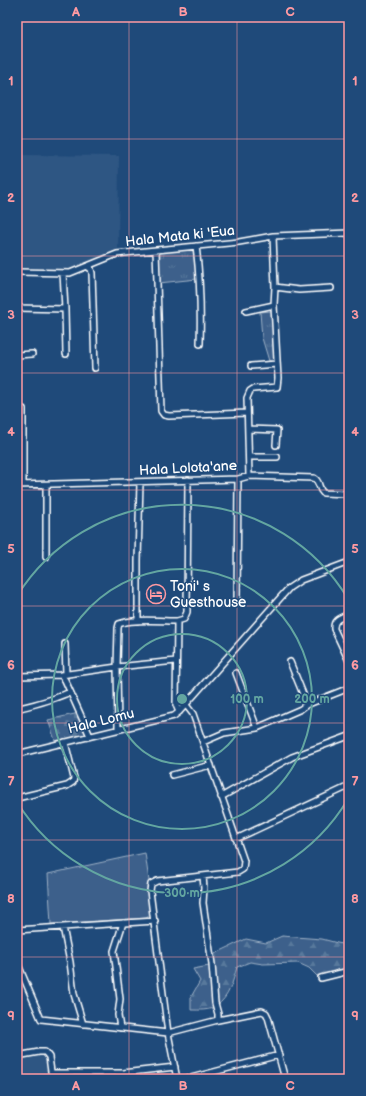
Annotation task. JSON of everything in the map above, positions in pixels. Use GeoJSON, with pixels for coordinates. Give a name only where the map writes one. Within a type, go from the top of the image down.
{"type":"FeatureCollection","features":[{"type":"Feature","properties":{"kind":"street","name":"Hala Mata ki 'Eua"},"geometry":{"type":"LineString","coordinates":[[17,272],[70,273],[117,254],[239,242],[273,236],[349,233]]}},
{"type":"Feature","properties":{"kind":"street"},"geometry":{"type":"LineString","coordinates":[[249,476],[247,398],[250,391],[253,389],[277,387],[278,364],[274,305],[275,287],[273,236]]}},
{"type":"Feature","properties":{"kind":"street"},"geometry":{"type":"LineString","coordinates":[[196,246],[199,269],[200,344]]}},
{"type":"Feature","properties":{"kind":"street"},"geometry":{"type":"LineString","coordinates":[[156,250],[161,411],[164,415],[169,416],[248,413]]}},
{"type":"Feature","properties":{"kind":"street"},"geometry":{"type":"LineString","coordinates":[[88,267],[91,269],[92,273],[96,368]]}},
{"type":"Feature","properties":{"kind":"street"},"geometry":{"type":"LineString","coordinates":[[63,273],[66,354]]}},
{"type":"Feature","properties":{"kind":"street"},"geometry":{"type":"LineString","coordinates":[[275,287],[299,290],[331,288]]}},
{"type":"Feature","properties":{"kind":"street"},"geometry":{"type":"LineString","coordinates":[[246,311],[274,305]]}},
{"type":"Feature","properties":{"kind":"street"},"geometry":{"type":"LineString","coordinates":[[17,308],[65,309]]}},
{"type":"Feature","properties":{"kind":"street"},"geometry":{"type":"LineString","coordinates":[[17,355],[32,354]]}},
{"type":"Feature","properties":{"kind":"street"},"geometry":{"type":"LineString","coordinates":[[251,366],[278,364]]}},
{"type":"Feature","properties":{"kind":"street"},"geometry":{"type":"LineString","coordinates":[[23,409],[24,485]]}},
{"type":"Feature","properties":{"kind":"street"},"geometry":{"type":"LineString","coordinates":[[248,429],[277,430],[276,445]]}},
{"type":"Feature","properties":{"kind":"street"},"geometry":{"type":"LineString","coordinates":[[248,457],[277,457]]}},
{"type":"Feature","properties":{"kind":"street","name":"Hala Lolota'ane"},"geometry":{"type":"LineString","coordinates":[[17,485],[238,480],[249,476],[314,478],[317,479],[319,490],[323,493],[349,494]]}},
{"type":"Feature","properties":{"kind":"street"},"geometry":{"type":"LineString","coordinates":[[118,729],[117,667],[119,624],[123,622],[138,621],[177,621],[184,619],[188,612],[188,480]]}},
{"type":"Feature","properties":{"kind":"street"},"geometry":{"type":"LineString","coordinates":[[237,603],[238,480]]}},
{"type":"Feature","properties":{"kind":"street"},"geometry":{"type":"LineString","coordinates":[[138,621],[140,482]]}},
{"type":"Feature","properties":{"kind":"street"},"geometry":{"type":"LineString","coordinates":[[46,485],[46,558]]}},
{"type":"Feature","properties":{"kind":"street","name":"Hala Lomu"},"geometry":{"type":"LineString","coordinates":[[17,754],[174,716],[186,705],[289,588],[300,580],[349,562]]}},
{"type":"Feature","properties":{"kind":"street"},"geometry":{"type":"LineString","coordinates":[[349,614],[335,621],[334,624],[334,629],[349,662]]}},
{"type":"Feature","properties":{"kind":"street"},"geometry":{"type":"LineString","coordinates":[[177,621],[176,705],[179,712]]}},
{"type":"Feature","properties":{"kind":"street"},"geometry":{"type":"LineString","coordinates":[[65,644],[63,674],[90,736]]}},
{"type":"Feature","properties":{"kind":"street"},"geometry":{"type":"LineString","coordinates":[[17,676],[63,674],[176,661]]}},
{"type":"Feature","properties":{"kind":"street"},"geometry":{"type":"LineString","coordinates":[[290,662],[306,705]]}},
{"type":"Feature","properties":{"kind":"street"},"geometry":{"type":"LineString","coordinates":[[236,674],[257,728]]}},
{"type":"Feature","properties":{"kind":"street"},"geometry":{"type":"LineString","coordinates":[[202,742],[224,733],[257,728],[301,709],[306,705],[349,688]]}},
{"type":"Feature","properties":{"kind":"street"},"geometry":{"type":"LineString","coordinates":[[17,709],[57,698],[70,692]]}},
{"type":"Feature","properties":{"kind":"street"},"geometry":{"type":"LineString","coordinates":[[177,1079],[168,1033],[150,891],[151,884],[157,881],[238,872],[243,869],[244,861],[193,714],[186,705]]}},
{"type":"Feature","properties":{"kind":"street"},"geometry":{"type":"LineString","coordinates":[[221,797],[292,757],[349,736]]}},
{"type":"Feature","properties":{"kind":"street"},"geometry":{"type":"LineString","coordinates":[[17,798],[67,786],[73,782],[74,778],[65,742]]}},
{"type":"Feature","properties":{"kind":"street"},"geometry":{"type":"LineString","coordinates":[[172,774],[211,765]]}},
{"type":"Feature","properties":{"kind":"street"},"geometry":{"type":"LineString","coordinates":[[236,839],[349,786]]}},
{"type":"Feature","properties":{"kind":"street"},"geometry":{"type":"LineString","coordinates":[[203,876],[203,903],[218,1020]]}},
{"type":"Feature","properties":{"kind":"street"},"geometry":{"type":"LineString","coordinates":[[17,930],[155,921]]}},
{"type":"Feature","properties":{"kind":"street"},"geometry":{"type":"LineString","coordinates":[[120,1028],[118,1015],[120,999],[114,951],[123,923]]}},
{"type":"Feature","properties":{"kind":"street"},"geometry":{"type":"LineString","coordinates":[[63,927],[70,962],[74,994],[83,1024]]}},
{"type":"Feature","properties":{"kind":"street"},"geometry":{"type":"LineString","coordinates":[[17,962],[41,1019],[168,1033],[218,1020],[262,1011],[266,1013],[268,1017],[285,1079]]}},
{"type":"Feature","properties":{"kind":"street"},"geometry":{"type":"LineString","coordinates":[[321,978],[349,971]]}},
{"type":"Feature","properties":{"kind":"street"},"geometry":{"type":"LineString","coordinates":[[17,1056],[45,1052],[49,1057],[52,1076],[123,1073],[174,1067]]}},
{"type":"Feature","properties":{"kind":"street"},"geometry":{"type":"LineString","coordinates":[[187,1079],[279,1055]]}},
{"type":"Feature","properties":{"kind":"street"},"geometry":{"type":"LineString","coordinates":[[123,1073],[123,1079]]}},
{"type":"Feature","properties":{"kind":"shaded area"},"geometry":{"type":"Polygon","coordinates":[[[19,155],[119,156],[118,252],[71,270],[17,269],[19,155]]]}},
{"type":"Feature","properties":{"kind":"shaded area"},"geometry":{"type":"Polygon","coordinates":[[[52,1052],[56,1079],[17,1079],[17,1057],[52,1052]]]}},
{"type":"Feature","properties":{"kind":"green space"},"geometry":{"type":"Polygon","coordinates":[[[195,250],[197,279],[159,283],[158,255],[160,252],[195,250]]]}},
{"type":"Feature","properties":{"kind":"green space"},"geometry":{"type":"Polygon","coordinates":[[[260,312],[273,312],[275,361],[269,361],[262,338],[260,312]]]}},
{"type":"Feature","properties":{"kind":"green space"},"geometry":{"type":"Polygon","coordinates":[[[79,713],[88,734],[56,743],[48,720],[79,713]]]}},
{"type":"Feature","properties":{"kind":"green space"},"geometry":{"type":"Polygon","coordinates":[[[145,853],[149,881],[147,886],[151,912],[147,918],[51,924],[48,874],[145,853]]]}},
{"type":"Feature","properties":{"kind":"green space"},"geometry":{"type":"Polygon","coordinates":[[[282,936],[322,939],[349,946],[349,979],[345,973],[338,969],[329,974],[317,976],[309,968],[298,963],[263,964],[250,962],[237,967],[230,989],[220,1003],[210,1009],[191,1010],[191,997],[200,981],[193,969],[209,966],[208,957],[246,939],[266,943],[282,936]]]}},
{"type":"Feature","properties":{"kind":"place","name":"Toni' s Guesthouse"},"geometry":{"type":"Point","coordinates":[156,594]}}]}
